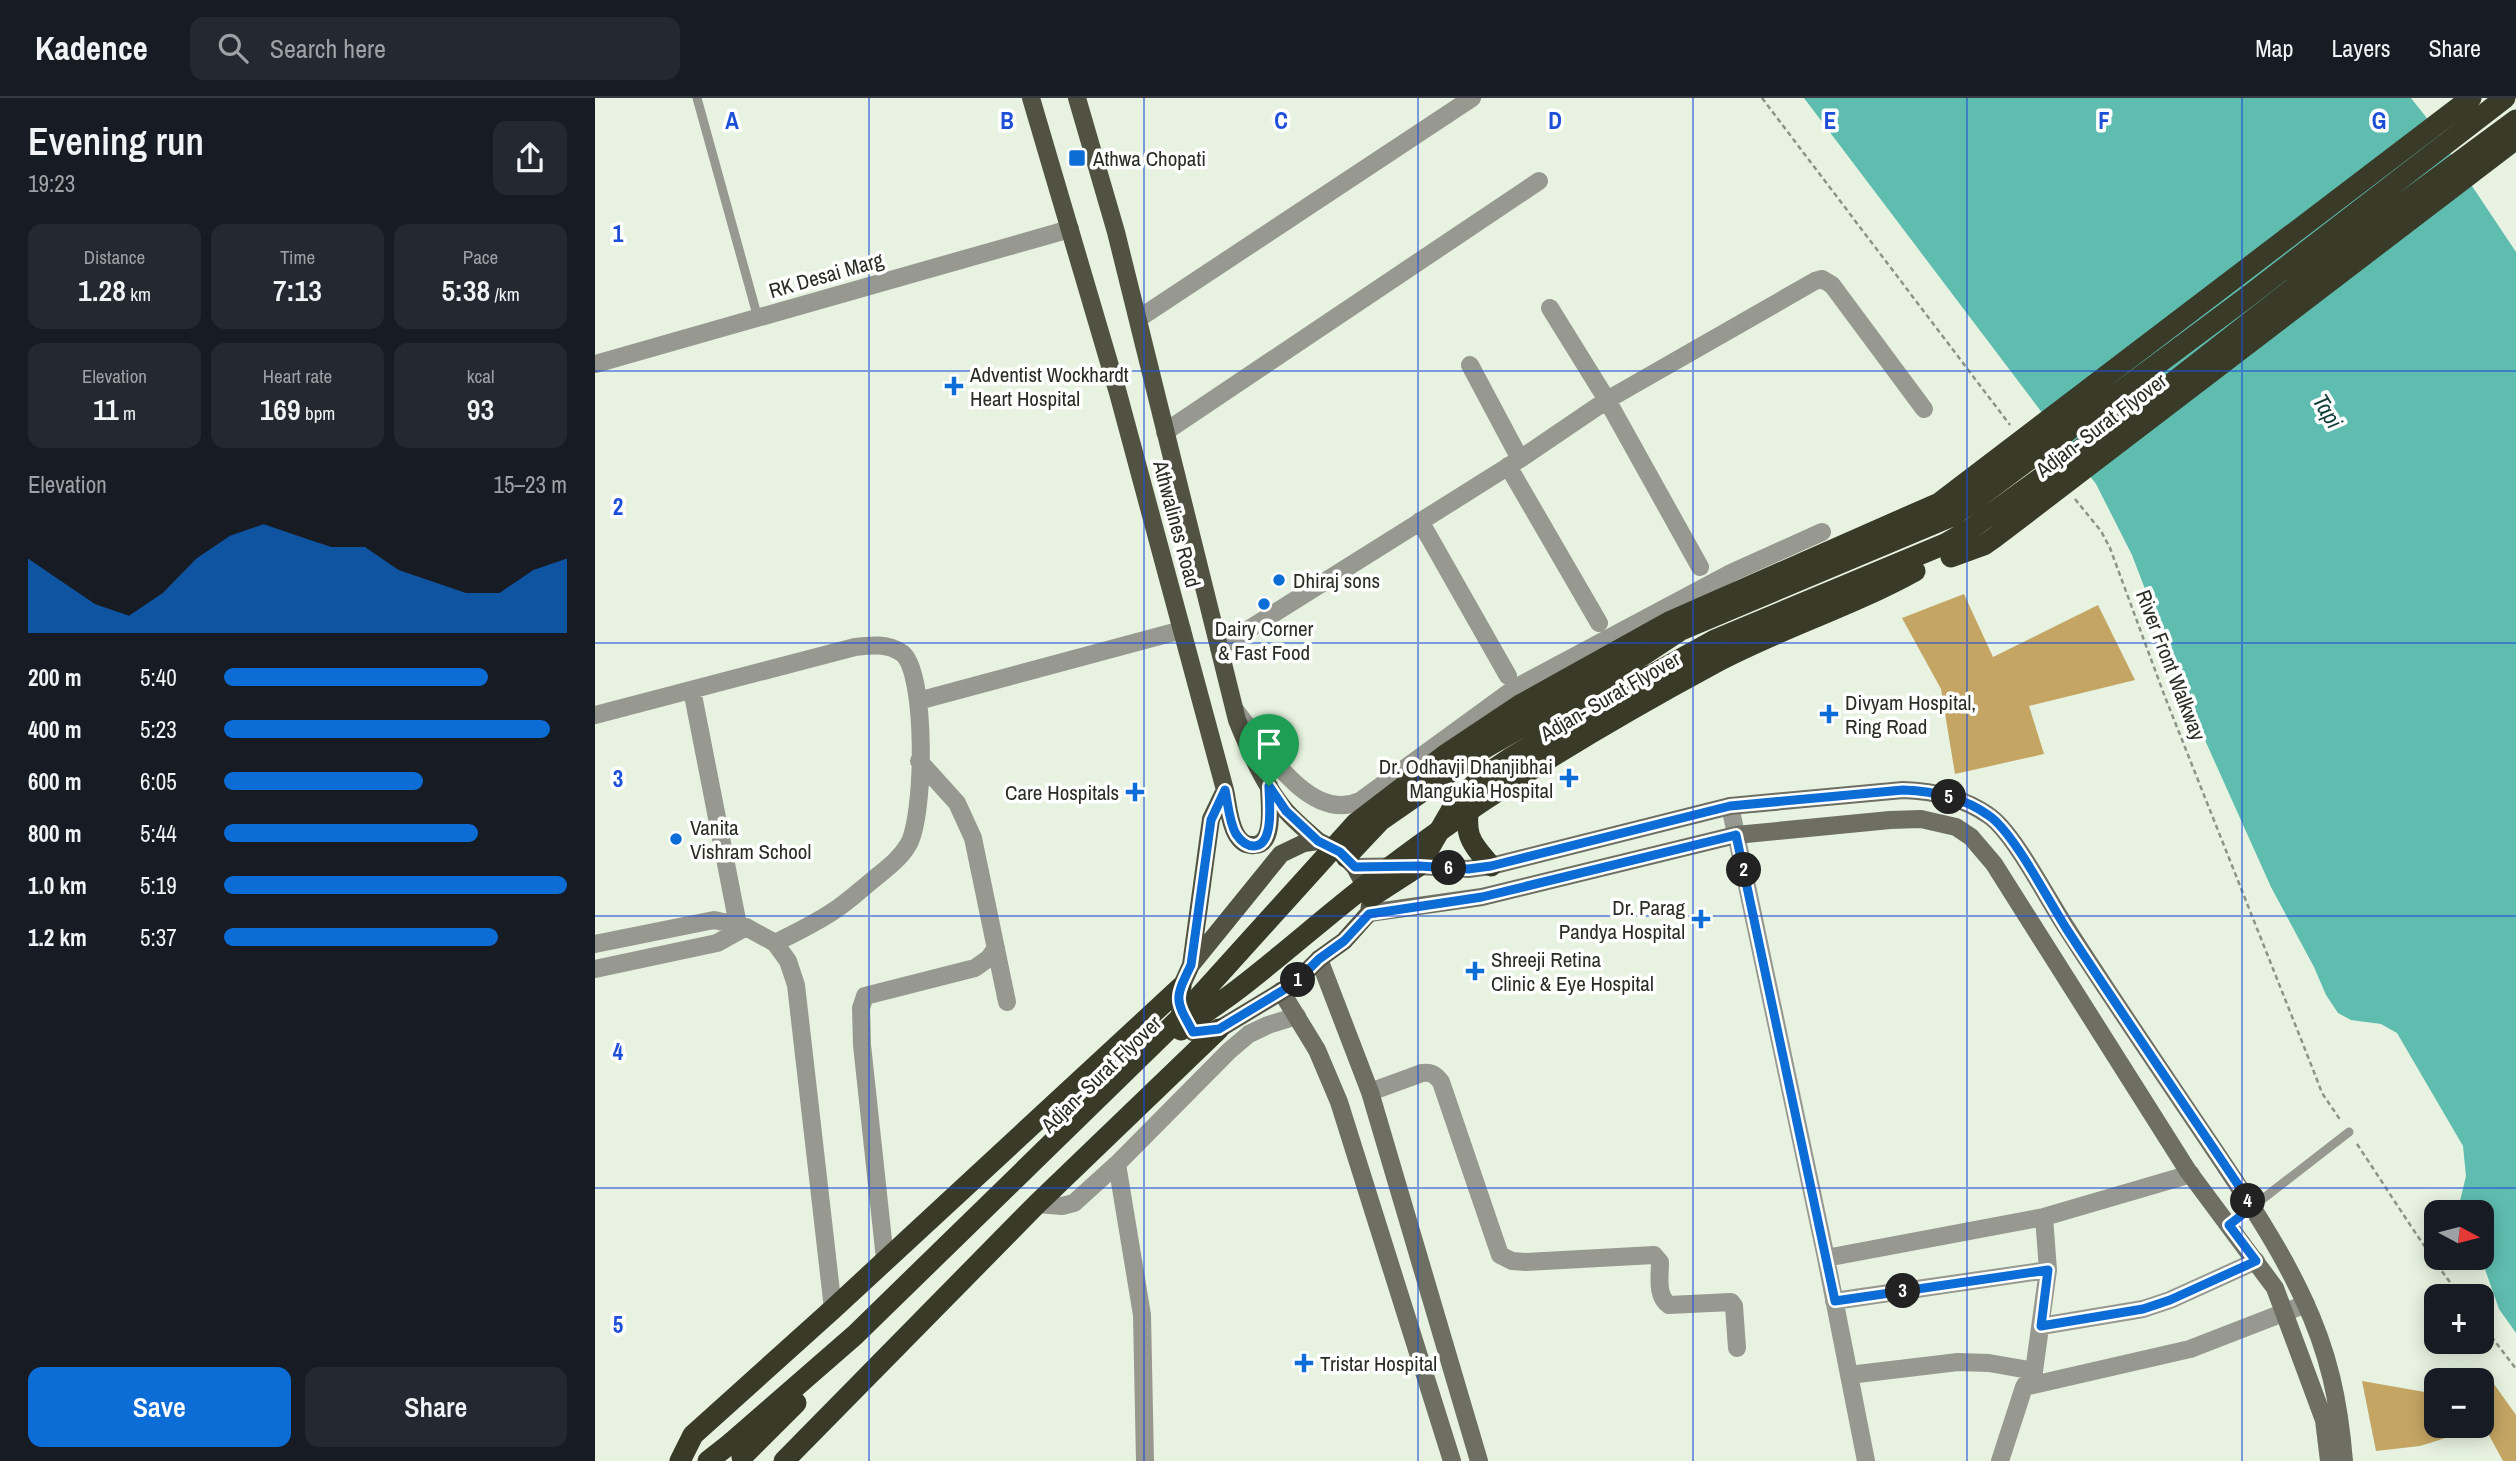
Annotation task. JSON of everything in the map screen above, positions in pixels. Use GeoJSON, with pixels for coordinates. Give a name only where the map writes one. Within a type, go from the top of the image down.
{"type":"FeatureCollection","features":[{"type":"Feature","properties":{"kind":"highway","name":"Adjan- Surat Flyover"},"geometry":{"type":"LineString","coordinates":[[737,1454],[1167,1030],[1356,823],[1445,755],[1520,705],[1671,621],[1939,503],[2471,98]]}},
{"type":"Feature","properties":{"kind":"highway"},"geometry":{"type":"LineString","coordinates":[[1351,862],[1380,821],[1485,748],[1622,669],[1681,630],[1952,516],[2246,298],[2505,98]]}},
{"type":"Feature","properties":{"kind":"highway"},"geometry":{"type":"LineString","coordinates":[[1370,905],[1419,866],[1456,802],[1481,778],[1637,683],[1715,640],[1945,544],[1969,530],[2176,380],[2379,221],[2516,120]]}},
{"type":"Feature","properties":{"kind":"highway","name":"Adjan- Surat Flyover"},"geometry":{"type":"LineString","coordinates":[[737,1454],[1183,1029],[1237,990],[1387,869],[1505,787],[1622,715],[1715,663],[1797,624],[1886,588],[1915,571],[1984,545],[2516,139]]}},
{"type":"Feature","properties":{"kind":"highway"},"geometry":{"type":"LineString","coordinates":[[1481,778],[1470,796],[1467,827],[1470,842],[1491,866]]}},
{"type":"Feature","properties":{"kind":"highway"},"geometry":{"type":"LineString","coordinates":[[680,1461],[693,1435],[1181,987]]}},
{"type":"Feature","properties":{"kind":"highway"},"geometry":{"type":"LineString","coordinates":[[783,1461],[1037,1204],[1219,1029]]}},
{"type":"Feature","properties":{"kind":"highway"},"geometry":{"type":"LineString","coordinates":[[708,1461],[737,1454]]}},
{"type":"Feature","properties":{"kind":"main road","name":"Athwalines Road"},"geometry":{"type":"LineString","coordinates":[[1031,98],[1118,393],[1234,831],[1242,842],[1250,846],[1260,845],[1265,840],[1270,816],[1269,786]]}},
{"type":"Feature","properties":{"kind":"main road","name":"Athwalines Road"},"geometry":{"type":"LineString","coordinates":[[1077,98],[1116,232],[1234,709],[1252,756],[1286,811],[1318,841],[1351,862]]}},
{"type":"Feature","properties":{"kind":"main road"},"geometry":{"type":"LineString","coordinates":[[1191,965],[1211,820],[1225,790]]}},
{"type":"Feature","properties":{"kind":"main road"},"geometry":{"type":"LineString","coordinates":[[1318,841],[1304,843],[1281,854],[1191,965],[1177,1003],[1193,1032],[1219,1029],[1295,983],[1319,959],[1344,941],[1370,905],[1351,862]]}},
{"type":"Feature","properties":{"kind":"street"},"geometry":{"type":"LineString","coordinates":[[1137,319],[1472,98]]}},
{"type":"Feature","properties":{"kind":"street"},"geometry":{"type":"LineString","coordinates":[[1165,432],[1539,181]]}},
{"type":"Feature","properties":{"kind":"street","name":"RK Desai Marg"},"geometry":{"type":"LineString","coordinates":[[595,364],[1070,229]]}},
{"type":"Feature","properties":{"kind":"street"},"geometry":{"type":"LineString","coordinates":[[1219,648],[1514,462],[1607,400],[1815,281],[1822,279],[1832,285],[1924,409]]}},
{"type":"Feature","properties":{"kind":"street"},"geometry":{"type":"LineString","coordinates":[[1550,307],[1607,400],[1700,567]]}},
{"type":"Feature","properties":{"kind":"street"},"geometry":{"type":"LineString","coordinates":[[1470,365],[1514,462],[1599,623]]}},
{"type":"Feature","properties":{"kind":"street"},"geometry":{"type":"LineString","coordinates":[[1420,522],[1508,676]]}},
{"type":"Feature","properties":{"kind":"street"},"geometry":{"type":"LineString","coordinates":[[1234,709],[1292,782],[1312,797],[1335,806],[1350,806],[1515,688],[1731,573],[1822,532]]}},
{"type":"Feature","properties":{"kind":"street"},"geometry":{"type":"LineString","coordinates":[[918,701],[1182,630]]}},
{"type":"Feature","properties":{"kind":"street"},"geometry":{"type":"LineString","coordinates":[[595,715],[873,645],[887,646],[902,653],[911,664],[918,701],[920,799],[917,823],[909,845],[895,862],[835,910],[775,943]]}},
{"type":"Feature","properties":{"kind":"street"},"geometry":{"type":"LineString","coordinates":[[692,690],[742,926]]}},
{"type":"Feature","properties":{"kind":"street"},"geometry":{"type":"LineString","coordinates":[[919,761],[957,803],[973,838],[1007,1002]]}},
{"type":"Feature","properties":{"kind":"street"},"geometry":{"type":"LineString","coordinates":[[1351,862],[1468,869],[1491,866],[1730,806],[1903,790],[1931,791],[1959,800],[1989,815],[2007,834],[2066,928],[2252,1207],[2306,1304],[2326,1354],[2340,1414],[2344,1461]]}},
{"type":"Feature","properties":{"kind":"street"},"geometry":{"type":"LineString","coordinates":[[1730,806],[1835,1301],[1866,1461]]}},
{"type":"Feature","properties":{"kind":"street"},"geometry":{"type":"LineString","coordinates":[[1370,905],[1482,897],[1736,835],[1921,818],[1956,827],[1971,837],[1994,864],[2191,1174],[2275,1288],[2324,1420],[2329,1461]]}},
{"type":"Feature","properties":{"kind":"street"},"geometry":{"type":"LineString","coordinates":[[595,944],[714,920],[742,926],[775,943],[788,961],[796,985],[833,1309]]}},
{"type":"Feature","properties":{"kind":"street"},"geometry":{"type":"LineString","coordinates":[[595,969],[717,943],[742,926]]}},
{"type":"Feature","properties":{"kind":"street"},"geometry":{"type":"LineString","coordinates":[[885,1259],[862,1045],[861,1008],[865,996],[975,968],[989,958],[996,948]]}},
{"type":"Feature","properties":{"kind":"street"},"geometry":{"type":"LineString","coordinates":[[1319,959],[1370,1092],[1479,1461]]}},
{"type":"Feature","properties":{"kind":"street"},"geometry":{"type":"LineString","coordinates":[[1282,991],[1317,1050],[1339,1102],[1452,1461]]}},
{"type":"Feature","properties":{"kind":"street"},"geometry":{"type":"LineString","coordinates":[[1037,1204],[1062,1206],[1075,1203],[1249,1034],[1297,1016]]}},
{"type":"Feature","properties":{"kind":"street"},"geometry":{"type":"LineString","coordinates":[[1370,1092],[1422,1073],[1436,1075],[1441,1082],[1500,1255],[1512,1261],[1526,1262],[1654,1255],[1660,1262],[1661,1294],[1664,1302],[1669,1305],[1731,1302],[1734,1306],[1737,1348]]}},
{"type":"Feature","properties":{"kind":"street"},"geometry":{"type":"LineString","coordinates":[[1117,1164],[1142,1315],[1145,1461]]}},
{"type":"Feature","properties":{"kind":"street"},"geometry":{"type":"LineString","coordinates":[[1826,1258],[2044,1217],[2191,1174]]}},
{"type":"Feature","properties":{"kind":"street"},"geometry":{"type":"LineString","coordinates":[[2000,1461],[2024,1387],[2034,1371],[2048,1270],[2044,1217]]}},
{"type":"Feature","properties":{"kind":"street"},"geometry":{"type":"LineString","coordinates":[[2041,1326],[2143,1309],[2170,1300],[2256,1261]]}},
{"type":"Feature","properties":{"kind":"street"},"geometry":{"type":"LineString","coordinates":[[1835,1301],[2048,1270]]}},
{"type":"Feature","properties":{"kind":"street"},"geometry":{"type":"LineString","coordinates":[[2024,1387],[2190,1349],[2306,1304]]}},
{"type":"Feature","properties":{"kind":"street"},"geometry":{"type":"LineString","coordinates":[[1849,1375],[1958,1362],[1989,1363],[2034,1371]]}},
{"type":"Feature","properties":{"kind":"lane"},"geometry":{"type":"LineString","coordinates":[[697,98],[758,318]]}},
{"type":"Feature","properties":{"kind":"lane"},"geometry":{"type":"LineString","coordinates":[[2229,1225],[2349,1132]]}},
{"type":"Feature","properties":{"kind":"path"},"geometry":{"type":"LineString","coordinates":[[1762,98],[2017,433]]}},
{"type":"Feature","properties":{"kind":"path","name":"River Front Walkway"},"geometry":{"type":"LineString","coordinates":[[2069,491],[2101,531],[2110,548],[2165,696],[2322,1093],[2423,1246],[2451,1284]]}},
{"type":"Feature","properties":{"kind":"path"},"geometry":{"type":"LineString","coordinates":[[2494,1340],[2516,1369]]}},
{"type":"Feature","properties":{"kind":"shaded area"},"geometry":{"type":"Polygon","coordinates":[[[1964,594],[1993,657],[2098,605],[2135,680],[2029,706],[2044,754],[1955,774],[1941,689],[1902,618],[1964,594]]]}},
{"type":"Feature","properties":{"kind":"shaded area"},"geometry":{"type":"Polygon","coordinates":[[[2362,1381],[2424,1392],[2424,1438],[2446,1438],[2420,1446],[2376,1451],[2362,1381]]]}},
{"type":"Feature","properties":{"kind":"shaded area"},"geometry":{"type":"Polygon","coordinates":[[[2494,1384],[2516,1415],[2516,1461],[2503,1461],[2491,1438],[2494,1438],[2494,1384]]]}},
{"type":"Feature","properties":{"kind":"water","name":"Tapi"},"geometry":{"type":"Polygon","coordinates":[[[1804,98],[2411,98],[2516,252],[2516,1333],[2499,1309],[2494,1295],[2494,1284],[2490,1284],[2485,1270],[2494,1270],[2494,1200],[2460,1200],[2466,1176],[2463,1146],[2397,1033],[2381,1024],[2351,1020],[2338,1013],[2326,995],[2271,887],[2191,709],[2132,555],[2096,484],[1804,98]]]}},
{"type":"Feature","properties":{"kind":"place","name":"Athwa Chopati"},"geometry":{"type":"Point","coordinates":[1077,158]}},
{"type":"Feature","properties":{"kind":"place","name":"Adventist Wockhardt Heart Hospital"},"geometry":{"type":"Point","coordinates":[954,386]}},
{"type":"Feature","properties":{"kind":"place","name":"Dhiraj sons"},"geometry":{"type":"Point","coordinates":[1279,580]}},
{"type":"Feature","properties":{"kind":"place","name":"Dairy Corner & Fast Food"},"geometry":{"type":"Point","coordinates":[1264,604]}},
{"type":"Feature","properties":{"kind":"place","name":"Divyam Hospital, Ring Road"},"geometry":{"type":"Point","coordinates":[1829,714]}},
{"type":"Feature","properties":{"kind":"place","name":"Dr. Odhavji Dhanjibhai Mangukia Hospital"},"geometry":{"type":"Point","coordinates":[1569,778]}},
{"type":"Feature","properties":{"kind":"place","name":"Care Hospitals"},"geometry":{"type":"Point","coordinates":[1135,792]}},
{"type":"Feature","properties":{"kind":"place","name":"Vanita Vishram School"},"geometry":{"type":"Point","coordinates":[676,839]}},
{"type":"Feature","properties":{"kind":"place","name":"Dr. Parag Pandya Hospital"},"geometry":{"type":"Point","coordinates":[1701,919]}},
{"type":"Feature","properties":{"kind":"place","name":"Shreeji Retina Clinic & Eye Hospital"},"geometry":{"type":"Point","coordinates":[1475,971]}},
{"type":"Feature","properties":{"kind":"place","name":"Tristar Hospital"},"geometry":{"type":"Point","coordinates":[1304,1363]}},
{"type":"Feature","properties":{"kind":"route"},"geometry":{"type":"LineString","coordinates":[[1269,786],[1286,811],[1318,841],[1340,852],[1355,867],[1419,866],[1468,869],[1491,866],[1730,806],[1903,790],[1931,791],[1959,800],[1989,815],[2007,834],[2066,928],[2249,1201],[2252,1207],[2229,1225],[2256,1261],[2170,1300],[2143,1309],[2041,1326],[2048,1270],[1835,1301],[1736,835],[1482,897],[1369,914],[1344,941],[1319,959],[1295,983],[1219,1029],[1193,1032],[1177,1003],[1191,965],[1211,820],[1225,790],[1234,831],[1242,842],[1250,846],[1260,845],[1268,830],[1269,786]]}}]}
